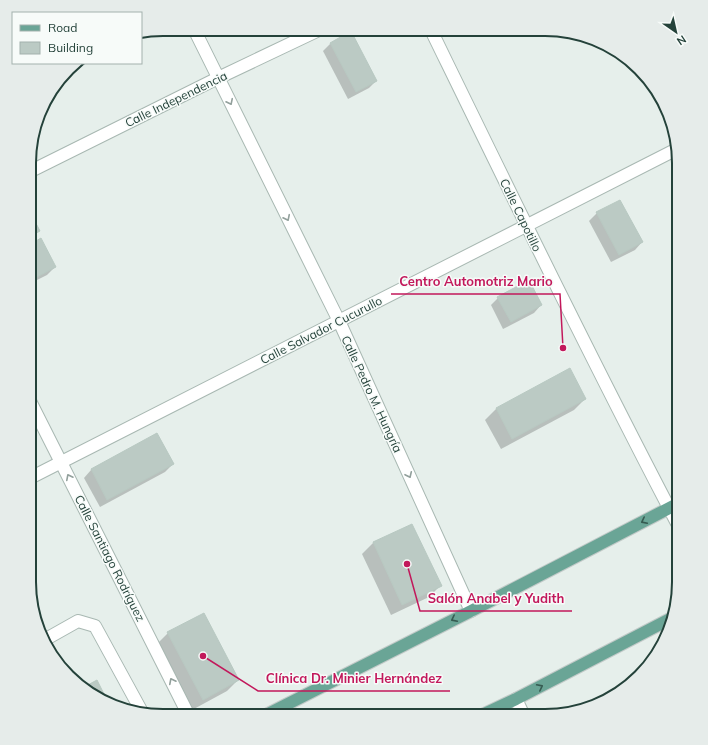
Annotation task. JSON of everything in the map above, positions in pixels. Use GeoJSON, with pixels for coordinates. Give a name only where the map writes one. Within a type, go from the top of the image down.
{"type":"FeatureCollection","features":[{"type":"Feature","properties":{"kind":"main road"},"geometry":{"type":"LineString","coordinates":[[278,709],[672,507]]}},
{"type":"Feature","properties":{"kind":"main road"},"geometry":{"type":"LineString","coordinates":[[495,709],[665,621]]}},
{"type":"Feature","properties":{"kind":"street","name":"Calle Pedro M. Hungría"},"geometry":{"type":"LineString","coordinates":[[197,36],[338,321],[471,610]]}},
{"type":"Feature","properties":{"kind":"street","name":"Calle Independencia"},"geometry":{"type":"LineString","coordinates":[[36,169],[306,36]]}},
{"type":"Feature","properties":{"kind":"street","name":"Calle Capotillo"},"geometry":{"type":"LineString","coordinates":[[434,36],[625,424],[672,503]]}},
{"type":"Feature","properties":{"kind":"street","name":"Calle Salvador Cucurullo"},"geometry":{"type":"LineString","coordinates":[[36,475],[672,152]]}},
{"type":"Feature","properties":{"kind":"street","name":"Calle Santiago Rodríguez"},"geometry":{"type":"LineString","coordinates":[[36,413],[185,709]]}},
{"type":"Feature","properties":{"kind":"street"},"geometry":{"type":"LineString","coordinates":[[49,637],[78,621],[95,626],[139,707]]}},
{"type":"Feature","properties":{"kind":"street"},"geometry":{"type":"LineString","coordinates":[[516,699],[521,709]]}},
{"type":"Feature","properties":{"kind":"building"},"geometry":{"type":"Polygon","coordinates":[[[342,36],[354,36],[377,81],[356,92],[330,43],[342,36]]]}},
{"type":"Feature","properties":{"kind":"building"},"geometry":{"type":"Polygon","coordinates":[[[620,200],[643,242],[619,255],[596,212],[620,200]]]}},
{"type":"Feature","properties":{"kind":"building"},"geometry":{"type":"Polygon","coordinates":[[[36,223],[40,231],[36,233],[36,223]]]}},
{"type":"Feature","properties":{"kind":"building"},"geometry":{"type":"Polygon","coordinates":[[[41,238],[56,267],[36,277],[36,241],[41,238]]]}},
{"type":"Feature","properties":{"kind":"building"},"geometry":{"type":"Polygon","coordinates":[[[529,280],[542,305],[511,322],[497,297],[529,280]]]}},
{"type":"Feature","properties":{"kind":"building"},"geometry":{"type":"Polygon","coordinates":[[[570,368],[586,399],[512,439],[496,408],[570,368]]]}},
{"type":"Feature","properties":{"kind":"building"},"geometry":{"type":"Polygon","coordinates":[[[157,433],[174,464],[107,500],[91,469],[157,433]]]}},
{"type":"Feature","properties":{"kind":"building"},"geometry":{"type":"Polygon","coordinates":[[[412,524],[442,586],[402,605],[373,542],[412,524]]]}},
{"type":"Feature","properties":{"kind":"building"},"geometry":{"type":"Polygon","coordinates":[[[204,613],[239,680],[203,700],[167,632],[204,613]]]}},
{"type":"Feature","properties":{"kind":"building"},"geometry":{"type":"Polygon","coordinates":[[[97,680],[104,694],[100,692],[88,685],[97,680]]]}},
{"type":"Feature","properties":{"kind":"place","name":"Centro Automotriz Mario"},"geometry":{"type":"Point","coordinates":[563,348]}},
{"type":"Feature","properties":{"kind":"place","name":"Salón Anabel y Yudith"},"geometry":{"type":"Point","coordinates":[407,564]}},
{"type":"Feature","properties":{"kind":"place","name":"Clínica Dr. Minier Hernández"},"geometry":{"type":"Point","coordinates":[203,656]}}]}
